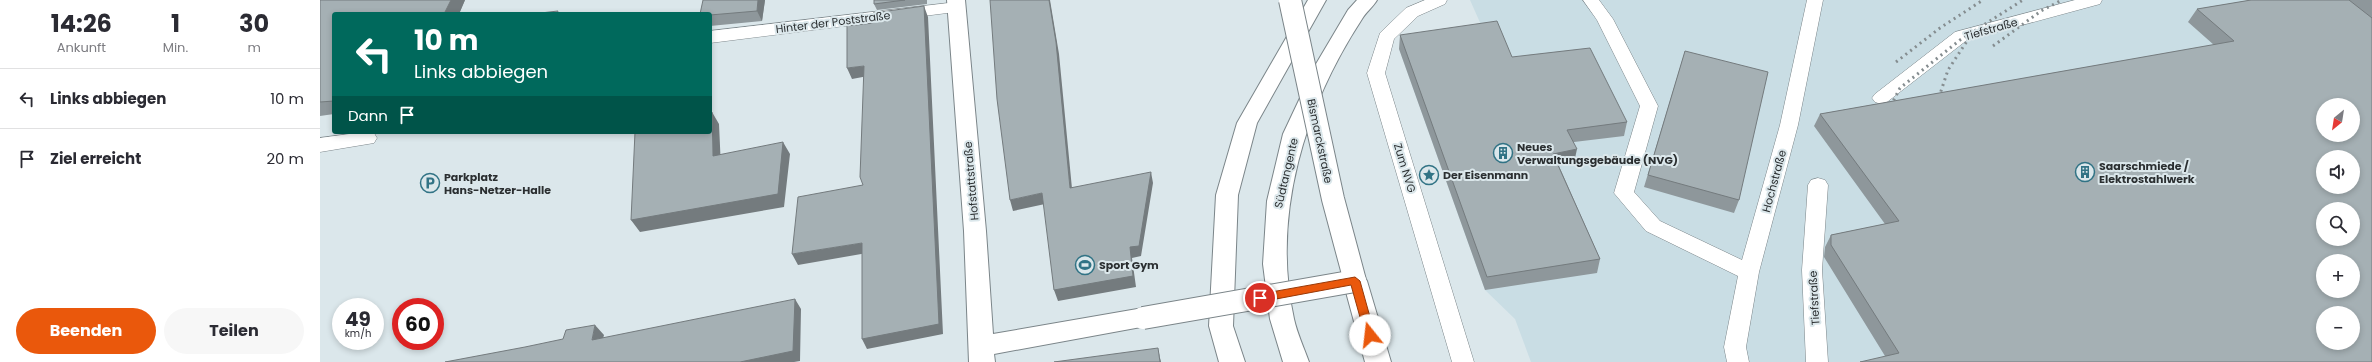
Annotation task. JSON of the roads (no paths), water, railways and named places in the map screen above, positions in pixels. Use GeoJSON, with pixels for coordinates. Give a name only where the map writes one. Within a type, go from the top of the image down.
{"type":"FeatureCollection","features":[{"type":"Feature","properties":{"kind":"main road","name":"Bismarckstraße"},"geometry":{"type":"LineString","coordinates":[[1290,0],[1333,199],[1378,362]]}},
{"type":"Feature","properties":{"kind":"main road"},"geometry":{"type":"LineString","coordinates":[[1232,362],[1221,326],[1227,195],[1247,123],[1317,0]]}},
{"type":"Feature","properties":{"kind":"main road","name":"Südtangente"},"geometry":{"type":"LineString","coordinates":[[1296,362],[1282,319],[1274,264],[1278,201],[1294,134],[1326,64],[1355,14],[1368,0]]}},
{"type":"Feature","properties":{"kind":"main road","name":"Hofstattstraße"},"geometry":{"type":"LineString","coordinates":[[956,3],[975,231],[982,354]]}},
{"type":"Feature","properties":{"kind":"main road"},"geometry":{"type":"LineString","coordinates":[[982,354],[1143,318],[1355,281]]}},
{"type":"Feature","properties":{"kind":"lane","name":"Zum NVG"},"geometry":{"type":"LineString","coordinates":[[1439,0],[1412,12],[1386,37],[1376,73],[1463,362]]}},
{"type":"Feature","properties":{"kind":"lane"},"geometry":{"type":"LineString","coordinates":[[1591,0],[1605,19],[1649,106],[1624,193],[1653,226],[1749,272]]}},
{"type":"Feature","properties":{"kind":"lane","name":"Hochstraße"},"geometry":{"type":"LineString","coordinates":[[1738,362],[1735,347],[1749,272],[1789,125],[1815,0]]}},
{"type":"Feature","properties":{"kind":"lane","name":"Tiefstraße"},"geometry":{"type":"LineString","coordinates":[[1882,98],[1962,36],[2094,0]]}},
{"type":"Feature","properties":{"kind":"lane","name":"Hinter der Poststraße"},"geometry":{"type":"LineString","coordinates":[[712,37],[956,3]]}},
{"type":"Feature","properties":{"kind":"lane"},"geometry":{"type":"LineString","coordinates":[[320,145],[368,138]]}},
{"type":"Feature","properties":{"kind":"lane","name":"Tiefstraße"},"geometry":{"type":"LineString","coordinates":[[1817,362],[1812,270],[1818,185]]}},
{"type":"Feature","properties":{"kind":"railway"},"geometry":{"type":"LineString","coordinates":[[1896,62],[1940,28],[1983,0]]}},
{"type":"Feature","properties":{"kind":"railway"},"geometry":{"type":"LineString","coordinates":[[1888,111],[1900,88],[1960,40],[2023,0]]}},
{"type":"Feature","properties":{"kind":"railway"},"geometry":{"type":"LineString","coordinates":[[1993,46],[2041,11],[2062,0]]}},
{"type":"Feature","properties":{"kind":"railway"},"geometry":{"type":"LineString","coordinates":[[1937,103],[1948,70],[1967,41]]}},
{"type":"Feature","properties":{"kind":"place","name":"Neues Verwaltungsgebäude (NVG)"},"geometry":{"type":"Point","coordinates":[1503,153]}},
{"type":"Feature","properties":{"kind":"place","name":"Saarschmiede / Elektrostahlwerk"},"geometry":{"type":"Point","coordinates":[2085,172]}},
{"type":"Feature","properties":{"kind":"place","name":"Der Eisenmann"},"geometry":{"type":"Point","coordinates":[1429,175]}},
{"type":"Feature","properties":{"kind":"place","name":"Parkplatz Hans-Netzer-Halle"},"geometry":{"type":"Point","coordinates":[430,183]}},
{"type":"Feature","properties":{"kind":"place","name":"Sport Gym"},"geometry":{"type":"Point","coordinates":[1085,265]}}]}
